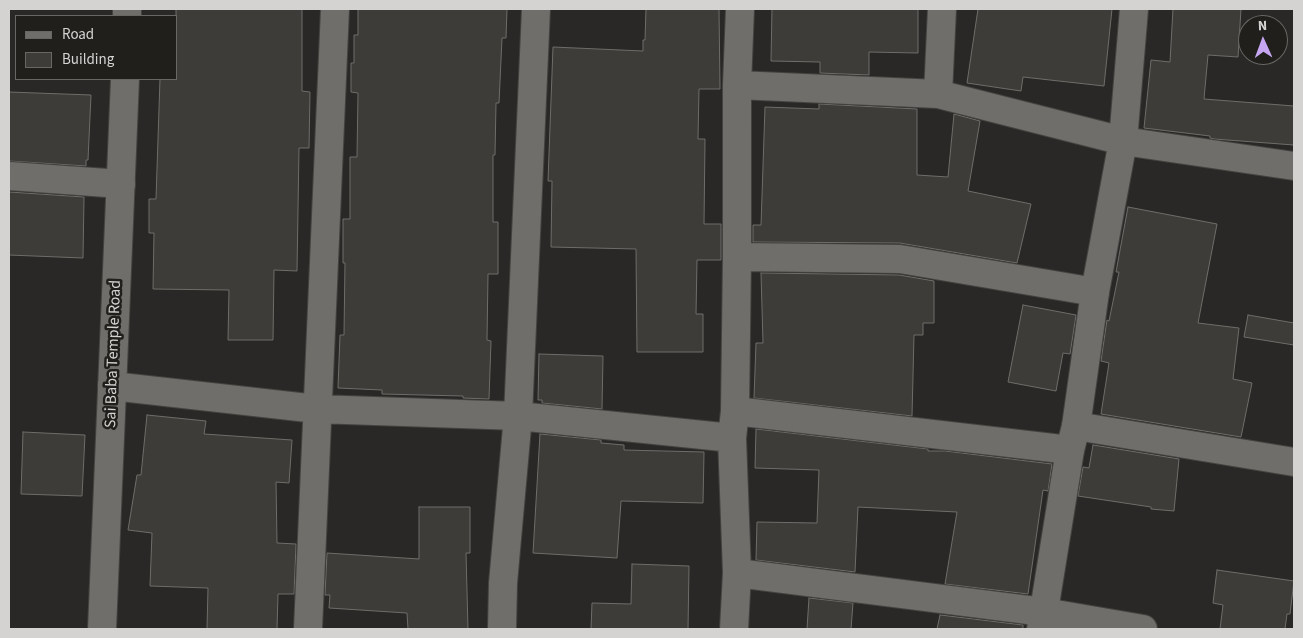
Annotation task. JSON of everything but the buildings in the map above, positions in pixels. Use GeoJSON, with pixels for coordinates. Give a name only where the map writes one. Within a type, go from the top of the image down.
{"type":"FeatureCollection","features":[{"type":"Feature","properties":{"kind":"street"},"geometry":{"type":"LineString","coordinates":[[308,629],[336,9]]}},
{"type":"Feature","properties":{"kind":"street"},"geometry":{"type":"LineString","coordinates":[[502,629],[503,583],[518,416],[536,9]]}},
{"type":"Feature","properties":{"kind":"street"},"geometry":{"type":"LineString","coordinates":[[734,629],[737,574],[734,424],[737,257],[737,85],[740,9]]}},
{"type":"Feature","properties":{"kind":"street"},"geometry":{"type":"LineString","coordinates":[[938,94],[942,9]]}},
{"type":"Feature","properties":{"kind":"street"},"geometry":{"type":"LineString","coordinates":[[1042,620],[1073,438],[1095,292],[1123,141],[1134,9]]}},
{"type":"Feature","properties":{"kind":"street","name":"Sai Baba Temple Road"},"geometry":{"type":"LineString","coordinates":[[102,629],[125,80]]}},
{"type":"Feature","properties":{"kind":"street"},"geometry":{"type":"LineString","coordinates":[[737,85],[938,94],[1123,141],[1294,166]]}},
{"type":"Feature","properties":{"kind":"street"},"geometry":{"type":"LineString","coordinates":[[9,176],[121,184]]}},
{"type":"Feature","properties":{"kind":"street"},"geometry":{"type":"LineString","coordinates":[[737,257],[900,259],[1095,292]]}},
{"type":"Feature","properties":{"kind":"street"},"geometry":{"type":"LineString","coordinates":[[112,386],[317,409],[1073,438],[1294,462]]}},
{"type":"Feature","properties":{"kind":"street"},"geometry":{"type":"LineString","coordinates":[[737,574],[1042,620],[1143,629]]}}]}
